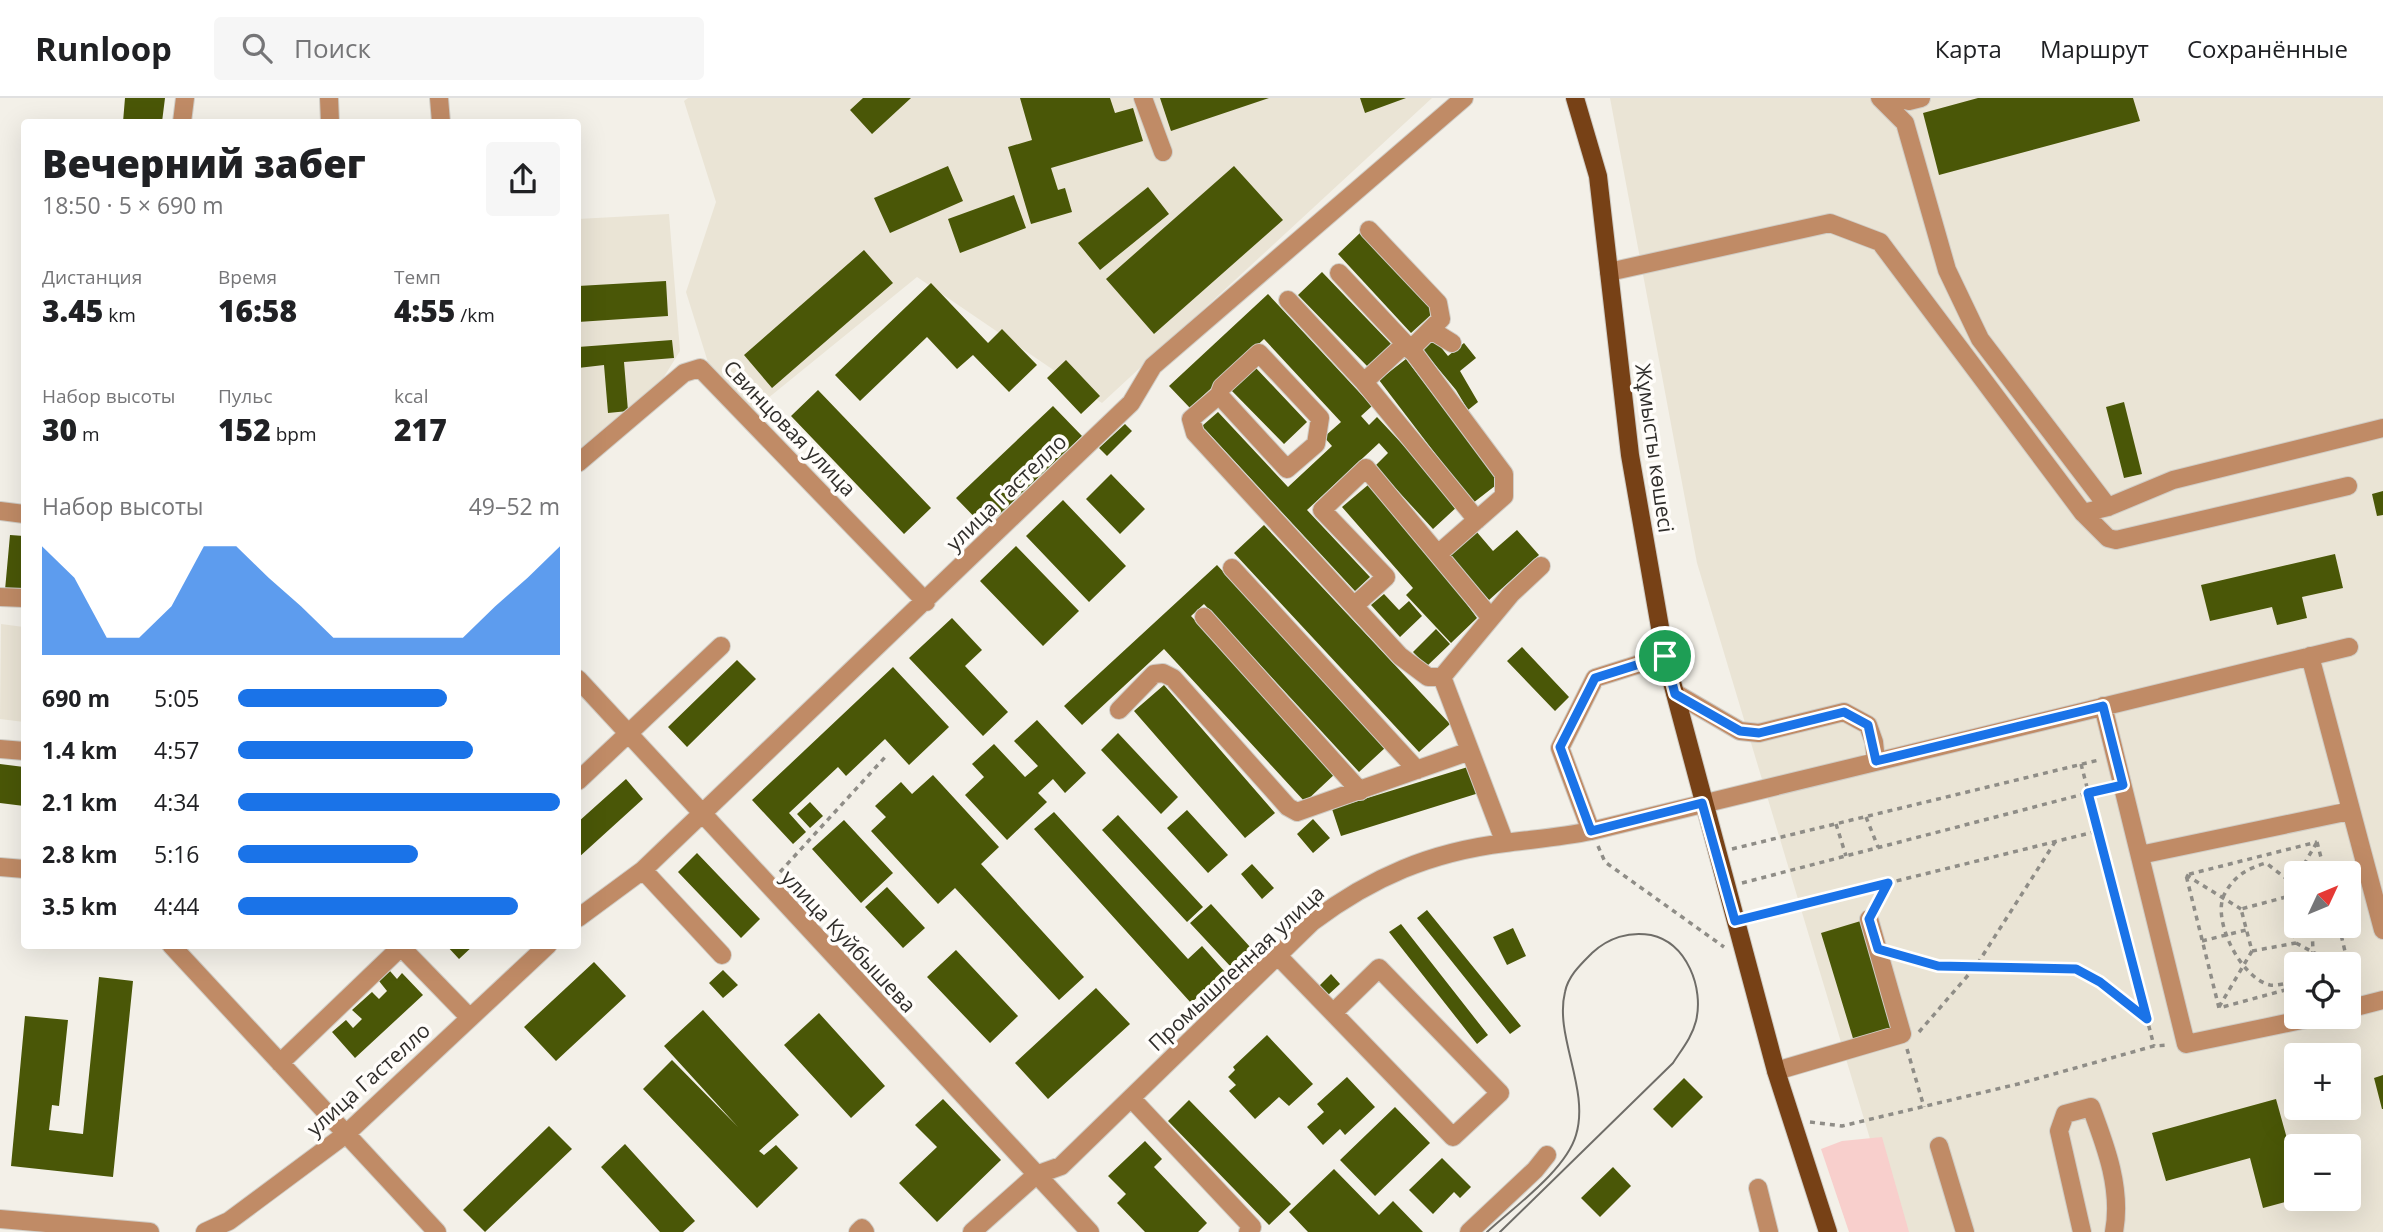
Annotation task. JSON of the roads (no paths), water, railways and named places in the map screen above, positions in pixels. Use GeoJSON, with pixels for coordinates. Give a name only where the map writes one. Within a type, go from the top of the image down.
{"type":"FeatureCollection","features":[{"type":"Feature","properties":{"kind":"main road","name":"Жұмысты көшесі"},"geometry":{"type":"LineString","coordinates":[[1575,98],[1598,176],[1630,455],[1665,656],[1702,803],[1776,1071],[1828,1232]]}},
{"type":"Feature","properties":{"kind":"street"},"geometry":{"type":"LineString","coordinates":[[182,119],[185,98]]}},
{"type":"Feature","properties":{"kind":"street"},"geometry":{"type":"LineString","coordinates":[[330,98],[330,119]]}},
{"type":"Feature","properties":{"kind":"street"},"geometry":{"type":"LineString","coordinates":[[439,98],[441,119]]}},
{"type":"Feature","properties":{"kind":"street"},"geometry":{"type":"LineString","coordinates":[[1143,98],[1163,152]]}},
{"type":"Feature","properties":{"kind":"street","name":"улица Гастелло"},"geometry":{"type":"LineString","coordinates":[[581,913],[643,870],[926,602],[1131,403],[1153,366],[1464,98]]}},
{"type":"Feature","properties":{"kind":"street"},"geometry":{"type":"LineString","coordinates":[[1880,98],[1905,123],[1947,270],[1980,339],[2108,507]]}},
{"type":"Feature","properties":{"kind":"street"},"geometry":{"type":"LineString","coordinates":[[1896,98],[1909,101],[1921,98]]}},
{"type":"Feature","properties":{"kind":"street"},"geometry":{"type":"LineString","coordinates":[[1609,272],[1830,223],[1880,242],[2083,513],[2108,538],[2116,540],[2348,486]]}},
{"type":"Feature","properties":{"kind":"street"},"geometry":{"type":"LineString","coordinates":[[1364,382],[1431,330],[1441,319],[1438,303],[1369,230]]}},
{"type":"Feature","properties":{"kind":"street"},"geometry":{"type":"LineString","coordinates":[[1339,273],[1407,347],[1504,474],[1504,496],[1438,554]]}},
{"type":"Feature","properties":{"kind":"street"},"geometry":{"type":"LineString","coordinates":[[1287,300],[1364,382],[1477,520]]}},
{"type":"Feature","properties":{"kind":"street"},"geometry":{"type":"LineString","coordinates":[[1431,330],[1452,343]]}},
{"type":"Feature","properties":{"kind":"street"},"geometry":{"type":"LineString","coordinates":[[1219,395],[1287,469],[1316,444],[1320,418],[1259,353],[1222,387],[1219,395],[1191,419],[1195,433],[1400,656],[1428,677],[1442,677]]}},
{"type":"Feature","properties":{"kind":"street","name":"Свинцовая улица"},"geometry":{"type":"LineString","coordinates":[[581,460],[684,373],[700,368],[926,602]]}},
{"type":"Feature","properties":{"kind":"street"},"geometry":{"type":"LineString","coordinates":[[2083,513],[2108,507],[2173,480],[2383,428]]}},
{"type":"Feature","properties":{"kind":"street"},"geometry":{"type":"LineString","coordinates":[[1354,606],[1386,578],[1322,510],[1366,468],[1491,618]]}},
{"type":"Feature","properties":{"kind":"street"},"geometry":{"type":"LineString","coordinates":[[0,511],[21,514]]}},
{"type":"Feature","properties":{"kind":"street"},"geometry":{"type":"LineString","coordinates":[[1442,677],[1491,618],[1541,566]]}},
{"type":"Feature","properties":{"kind":"street"},"geometry":{"type":"LineString","coordinates":[[1232,568],[1417,770]]}},
{"type":"Feature","properties":{"kind":"street"},"geometry":{"type":"LineString","coordinates":[[0,597],[21,598]]}},
{"type":"Feature","properties":{"kind":"street"},"geometry":{"type":"LineString","coordinates":[[1205,617],[1360,792]]}},
{"type":"Feature","properties":{"kind":"street"},"geometry":{"type":"LineString","coordinates":[[581,778],[721,646]]}},
{"type":"Feature","properties":{"kind":"street","name":"Промышленная улица"},"geometry":{"type":"LineString","coordinates":[[976,1231],[1036,1175],[1061,1166],[1312,922],[1353,891],[1417,863],[1505,843],[1547,841],[1591,831],[2348,647]]}},
{"type":"Feature","properties":{"kind":"street"},"geometry":{"type":"LineString","coordinates":[[1591,831],[1560,747],[1595,678],[1665,656]]}},
{"type":"Feature","properties":{"kind":"street"},"geometry":{"type":"LineString","coordinates":[[2311,656],[2383,930]]}},
{"type":"Feature","properties":{"kind":"street"},"geometry":{"type":"LineString","coordinates":[[1119,710],[1154,674],[1163,673],[1173,678],[1288,807],[1297,813],[1470,751]]}},
{"type":"Feature","properties":{"kind":"street"},"geometry":{"type":"LineString","coordinates":[[1442,677],[1505,843]]}},
{"type":"Feature","properties":{"kind":"street","name":"улица Куйбышева"},"geometry":{"type":"LineString","coordinates":[[581,682],[766,886],[1090,1232]]}},
{"type":"Feature","properties":{"kind":"street"},"geometry":{"type":"LineString","coordinates":[[1675,694],[1740,731],[1759,733],[1844,712],[1868,725],[1876,761]]}},
{"type":"Feature","properties":{"kind":"street"},"geometry":{"type":"LineString","coordinates":[[2103,706],[2186,1044],[2284,1024]]}},
{"type":"Feature","properties":{"kind":"street"},"geometry":{"type":"LineString","coordinates":[[0,749],[21,751]]}},
{"type":"Feature","properties":{"kind":"street"},"geometry":{"type":"LineString","coordinates":[[2140,855],[2350,811]]}},
{"type":"Feature","properties":{"kind":"street"},"geometry":{"type":"LineString","coordinates":[[0,867],[21,869]]}},
{"type":"Feature","properties":{"kind":"street"},"geometry":{"type":"LineString","coordinates":[[643,870],[722,955]]}},
{"type":"Feature","properties":{"kind":"street"},"geometry":{"type":"LineString","coordinates":[[1776,1071],[1904,1040],[1869,919]]}},
{"type":"Feature","properties":{"kind":"street"},"geometry":{"type":"LineString","coordinates":[[175,949],[437,1232]]}},
{"type":"Feature","properties":{"kind":"street"},"geometry":{"type":"LineString","coordinates":[[280,1063],[399,949]]}},
{"type":"Feature","properties":{"kind":"street"},"geometry":{"type":"LineString","coordinates":[[405,949],[470,1018]]}},
{"type":"Feature","properties":{"kind":"street","name":"улица Гастелло"},"geometry":{"type":"LineString","coordinates":[[205,1232],[229,1226],[346,1134],[544,949]]}},
{"type":"Feature","properties":{"kind":"street"},"geometry":{"type":"LineString","coordinates":[[1279,957],[1333,1013],[1454,1137],[1500,1093],[1379,968],[1333,1013]]}},
{"type":"Feature","properties":{"kind":"street"},"geometry":{"type":"LineString","coordinates":[[2361,1006],[2383,1000]]}},
{"type":"Feature","properties":{"kind":"street"},"geometry":{"type":"LineString","coordinates":[[1131,1098],[1252,1227],[1248,1232]]}},
{"type":"Feature","properties":{"kind":"street"},"geometry":{"type":"LineString","coordinates":[[2082,1232],[2059,1131],[2065,1114],[2091,1107],[2107,1149],[2118,1205],[2114,1232]]}},
{"type":"Feature","properties":{"kind":"street"},"geometry":{"type":"LineString","coordinates":[[1939,1146],[1965,1232]]}},
{"type":"Feature","properties":{"kind":"street"},"geometry":{"type":"LineString","coordinates":[[1469,1232],[1535,1170],[1546,1155]]}},
{"type":"Feature","properties":{"kind":"street"},"geometry":{"type":"LineString","coordinates":[[1758,1188],[1769,1232]]}},
{"type":"Feature","properties":{"kind":"street"},"geometry":{"type":"LineString","coordinates":[[0,1219],[150,1232]]}},
{"type":"Feature","properties":{"kind":"street"},"geometry":{"type":"LineString","coordinates":[[858,1232],[862,1228],[866,1232]]}},
{"type":"Feature","properties":{"kind":"tram line"},"geometry":{"type":"LineString","coordinates":[[1487,1232],[1551,1174],[1562,1161],[1576,1135],[1579,1099],[1567,1044],[1563,1009],[1565,992],[1572,976],[1592,953],[1612,940],[1643,934],[1664,940],[1683,957],[1695,981],[1698,1008],[1689,1038],[1673,1063],[1500,1232]]}}]}
